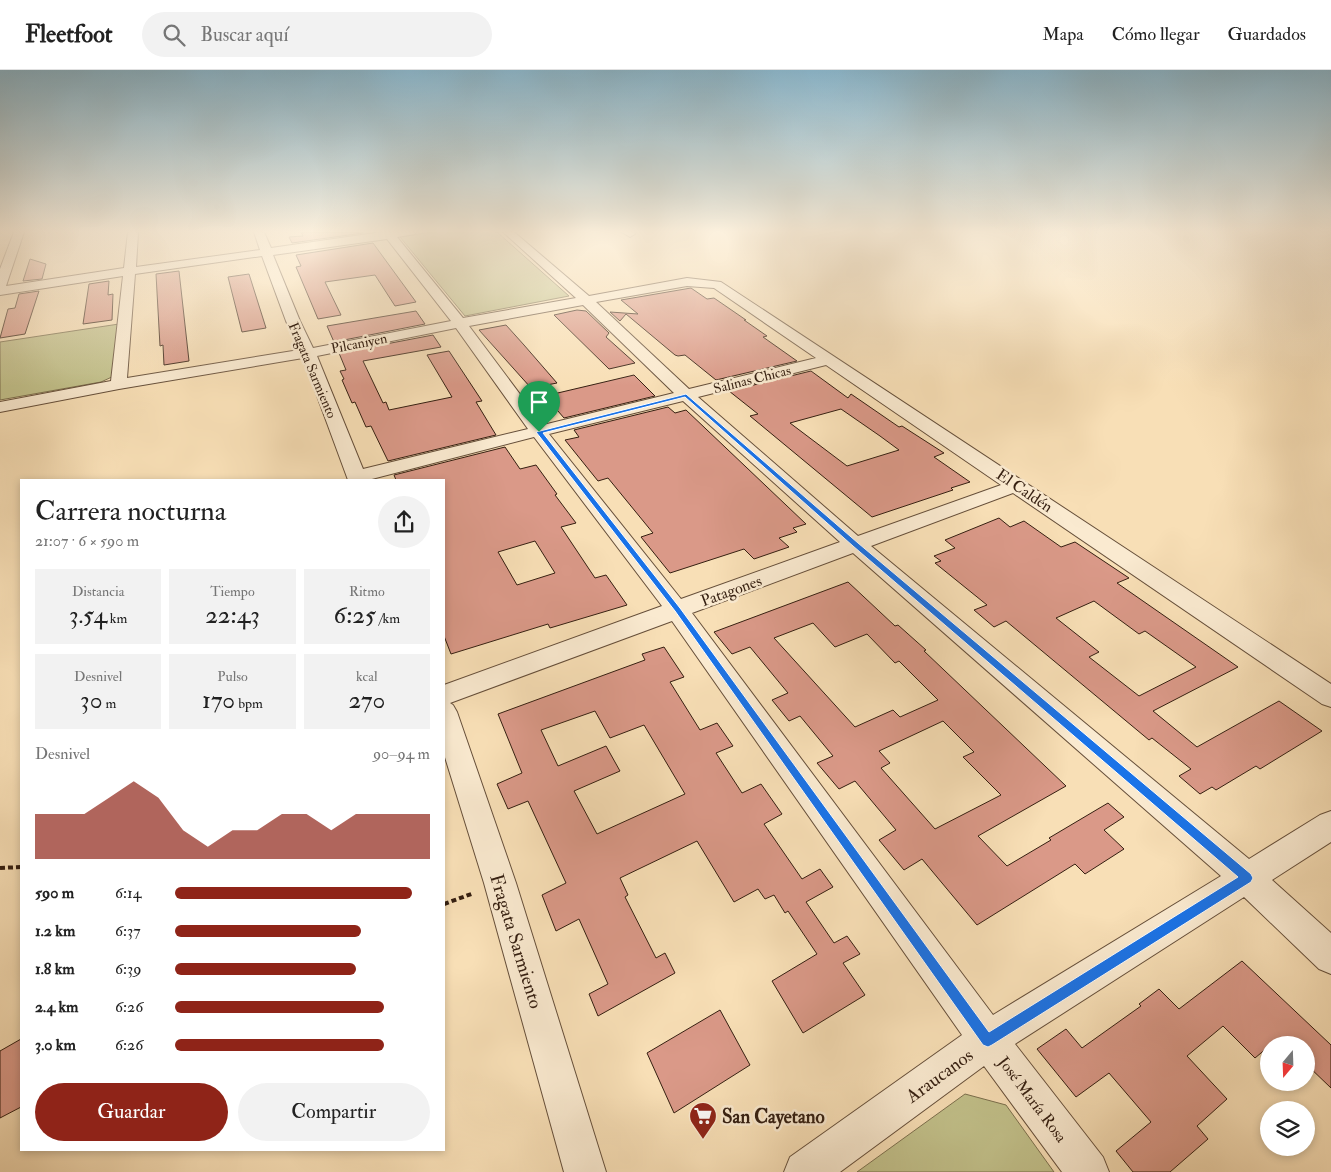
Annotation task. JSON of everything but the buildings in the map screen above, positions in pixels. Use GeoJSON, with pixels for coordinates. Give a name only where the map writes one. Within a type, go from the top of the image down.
{"type":"FeatureCollection","features":[{"type":"Feature","properties":{"kind":"street"},"geometry":{"type":"LineString","coordinates":[[0,291],[49,283]]}},
{"type":"Feature","properties":{"kind":"street"},"geometry":{"type":"LineString","coordinates":[[119,384],[129,283]]}},
{"type":"Feature","properties":{"kind":"street","name":"Fragata Sarmiento"},"geometry":{"type":"LineString","coordinates":[[278,283],[292,321],[308,353],[357,478]]}},
{"type":"Feature","properties":{"kind":"street","name":"José María Rosa"},"geometry":{"type":"LineString","coordinates":[[428,283],[460,323],[539,432],[678,610],[988,1040],[1088,1172]]}},
{"type":"Feature","properties":{"kind":"street"},"geometry":{"type":"LineString","coordinates":[[567,283],[686,395],[856,545],[1247,878],[1331,957]]}},
{"type":"Feature","properties":{"kind":"street","name":"Pilcaniyen"},"geometry":{"type":"LineString","coordinates":[[0,407],[119,384],[308,353],[679,283]]}},
{"type":"Feature","properties":{"kind":"street","name":"Pilcaniyen"},"geometry":{"type":"LineString","coordinates":[[710,283],[717,285]]}},
{"type":"Feature","properties":{"kind":"street","name":"El Caldén"},"geometry":{"type":"LineString","coordinates":[[717,285],[1331,696]]}},
{"type":"Feature","properties":{"kind":"street","name":"Salinas Chicas"},"geometry":{"type":"LineString","coordinates":[[357,478],[828,360]]}},
{"type":"Feature","properties":{"kind":"street","name":"Patagones"},"geometry":{"type":"LineString","coordinates":[[445,695],[1018,485]]}},
{"type":"Feature","properties":{"kind":"street","name":"Fragata Sarmiento"},"geometry":{"type":"LineString","coordinates":[[445,715],[500,883],[585,1172]]}},
{"type":"Feature","properties":{"kind":"street","name":"Araucanos"},"geometry":{"type":"LineString","coordinates":[[805,1172],[988,1040],[1331,825]]}},
{"type":"Feature","properties":{"kind":"path"},"geometry":{"type":"LineString","coordinates":[[0,868],[20,867]]}},
{"type":"Feature","properties":{"kind":"shaded area"},"geometry":{"type":"Polygon","coordinates":[[[438,283],[555,283],[569,296],[465,316],[438,283]]]}},
{"type":"Feature","properties":{"kind":"shaded area"},"geometry":{"type":"Polygon","coordinates":[[[119,324],[114,376],[101,382],[0,400],[0,342],[119,324]]]}},
{"type":"Feature","properties":{"kind":"shaded area"},"geometry":{"type":"Polygon","coordinates":[[[965,1094],[1006,1105],[1054,1172],[857,1172],[965,1094]]]}},
{"type":"Feature","properties":{"kind":"place","name":"San Cayetano"},"geometry":{"type":"Point","coordinates":[703,1140]}},
{"type":"Feature","properties":{"kind":"route"},"geometry":{"type":"LineString","coordinates":[[686,395],[856,545],[1247,878],[988,1040],[678,610],[539,432],[686,395]]}}]}
